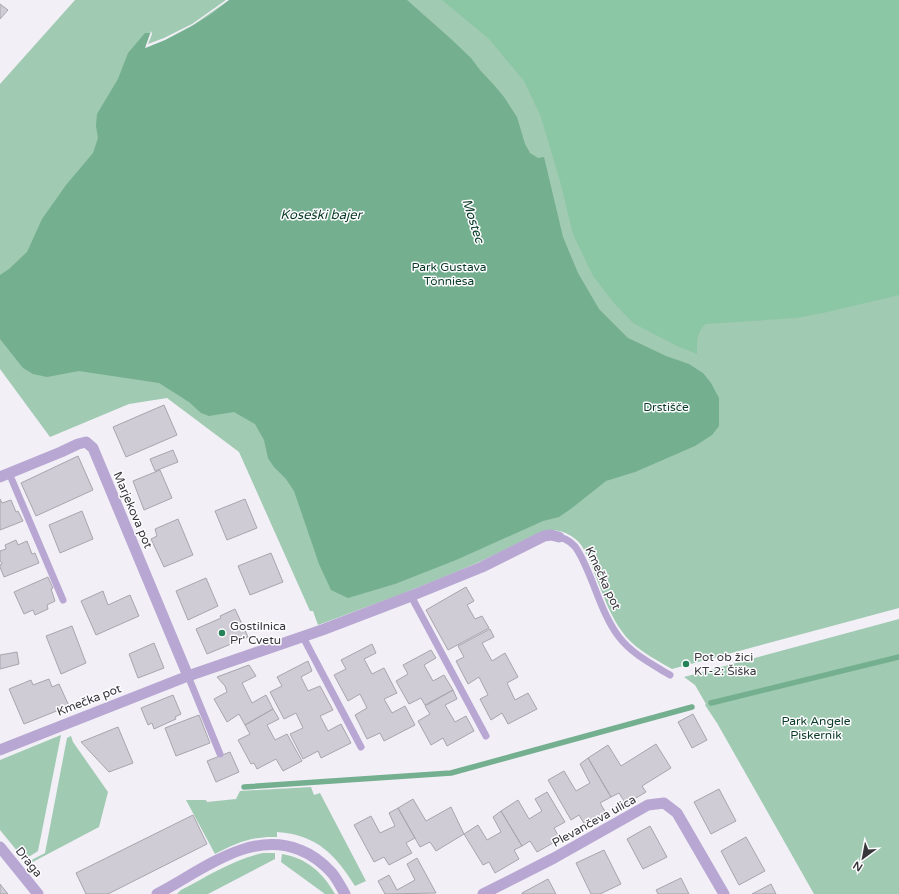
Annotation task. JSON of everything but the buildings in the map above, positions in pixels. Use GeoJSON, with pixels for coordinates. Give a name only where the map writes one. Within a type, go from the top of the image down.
{"type":"FeatureCollection","features":[{"type":"Feature","properties":{"kind":"street","name":"Marjekova pot"},"geometry":{"type":"LineString","coordinates":[[5,475],[78,444],[86,442],[93,448],[188,676]]}},
{"type":"Feature","properties":{"kind":"street","name":"Kmečka pot"},"geometry":{"type":"LineString","coordinates":[[0,750],[188,676],[303,637],[411,596],[482,566],[544,536],[551,535],[559,537]]}},
{"type":"Feature","properties":{"kind":"street","name":"Plevančeva ulica"},"geometry":{"type":"LineString","coordinates":[[483,894],[554,858],[648,805],[664,803],[677,813],[724,894]]}},
{"type":"Feature","properties":{"kind":"street"},"geometry":{"type":"LineString","coordinates":[[159,894],[228,855],[246,847],[272,844],[292,847],[312,855],[323,863],[333,875],[345,894]]}},
{"type":"Feature","properties":{"kind":"street","name":"Draga"},"geometry":{"type":"LineString","coordinates":[[0,847],[38,894]]}},
{"type":"Feature","properties":{"kind":"lane"},"geometry":{"type":"LineString","coordinates":[[5,475],[63,600]]}},
{"type":"Feature","properties":{"kind":"lane","name":"Kmečka pot"},"geometry":{"type":"LineString","coordinates":[[559,537],[566,539],[578,551],[610,625],[620,638],[641,656],[670,675]]}},
{"type":"Feature","properties":{"kind":"lane"},"geometry":{"type":"LineString","coordinates":[[411,596],[486,736]]}},
{"type":"Feature","properties":{"kind":"lane"},"geometry":{"type":"LineString","coordinates":[[303,637],[361,747]]}},
{"type":"Feature","properties":{"kind":"lane"},"geometry":{"type":"LineString","coordinates":[[188,676],[220,754]]}},
{"type":"Feature","properties":{"kind":"green space","name":"Park Gustava Tönniesa"},"geometry":{"type":"Polygon","coordinates":[[[75,0],[899,0],[899,608],[672,669],[640,650],[622,632],[609,609],[581,544],[570,535],[560,531],[550,530],[536,534],[483,560],[432,582],[318,625],[313,611],[310,611],[239,452],[167,398],[129,404],[50,437],[0,369],[0,84],[75,0]]]}},
{"type":"Feature","properties":{"kind":"green space","name":"Park Angele Piskernik"},"geometry":{"type":"Polygon","coordinates":[[[899,619],[899,894],[814,894],[717,723],[705,705],[706,704],[695,685],[684,677],[899,619]]]}},
{"type":"Feature","properties":{"kind":"green space"},"geometry":{"type":"Polygon","coordinates":[[[61,735],[38,851],[24,860],[21,857],[27,852],[25,848],[18,852],[0,830],[0,760],[61,735]]]}},
{"type":"Feature","properties":{"kind":"green space"},"geometry":{"type":"Polygon","coordinates":[[[71,736],[73,742],[108,792],[99,827],[27,865],[26,863],[45,853],[67,738],[71,736]]]}},
{"type":"Feature","properties":{"kind":"green space"},"geometry":{"type":"Polygon","coordinates":[[[311,787],[314,795],[320,793],[366,881],[355,886],[340,864],[324,848],[303,837],[291,834],[277,832],[277,837],[244,841],[215,854],[186,800],[206,800],[207,802],[236,799],[240,791],[311,787]]]}},
{"type":"Feature","properties":{"kind":"green space"},"geometry":{"type":"Polygon","coordinates":[[[263,853],[275,853],[275,859],[208,894],[177,894],[181,890],[221,868],[242,859],[263,853]]]}},
{"type":"Feature","properties":{"kind":"green space"},"geometry":{"type":"Polygon","coordinates":[[[282,854],[307,863],[320,873],[335,894],[325,894],[281,862],[282,854]]]}},
{"type":"Feature","properties":{"kind":"shaded area"},"geometry":{"type":"Polygon","coordinates":[[[442,0],[899,0],[899,295],[796,318],[706,324],[700,330],[697,341],[697,354],[677,346],[633,323],[614,303],[593,276],[573,234],[560,181],[541,117],[524,81],[489,39],[442,0]]]}},
{"type":"Feature","properties":{"kind":"water","name":"Koseški bajer"},"geometry":{"type":"Polygon","coordinates":[[[229,0],[407,0],[451,39],[471,58],[504,97],[517,117],[525,144],[530,153],[538,158],[544,157],[563,237],[578,273],[599,309],[628,338],[666,356],[689,364],[703,373],[711,383],[719,398],[719,426],[712,435],[695,446],[635,472],[606,481],[559,517],[543,521],[456,560],[395,584],[348,598],[331,590],[319,564],[294,491],[268,458],[264,440],[255,424],[234,412],[209,416],[201,413],[189,402],[159,383],[79,371],[47,377],[33,374],[23,368],[0,339],[0,275],[9,269],[27,252],[42,219],[66,185],[93,153],[98,138],[96,126],[97,114],[118,79],[128,53],[145,33],[151,33],[146,48],[210,15],[229,0]]]}},
{"type":"Feature","properties":{"kind":"pier"},"geometry":{"type":"Polygon","coordinates":[[[226,0],[229,0],[193,25],[165,40],[145,48],[151,31],[152,34],[148,44],[192,24],[226,0]]]}},
{"type":"Feature","properties":{"kind":"waterway"},"geometry":{"type":"LineString","coordinates":[[711,703],[899,657]]}},
{"type":"Feature","properties":{"kind":"waterway"},"geometry":{"type":"LineString","coordinates":[[244,787],[451,773],[692,707]]}},
{"type":"Feature","properties":{"kind":"place","name":"Gostilnica Pr' Cvetu"},"geometry":{"type":"Point","coordinates":[222,633]}},
{"type":"Feature","properties":{"kind":"place","name":"Pot ob žici KT-2: Šiška"},"geometry":{"type":"Point","coordinates":[686,664]}},
{"type":"Feature","properties":{"kind":"water label","name":"Mostec"},"geometry":{"type":"Point","coordinates":[473,221]}},
{"type":"Feature","properties":{"kind":"park label","name":"Drstišče"},"geometry":{"type":"Point","coordinates":[666,407]}}]}
